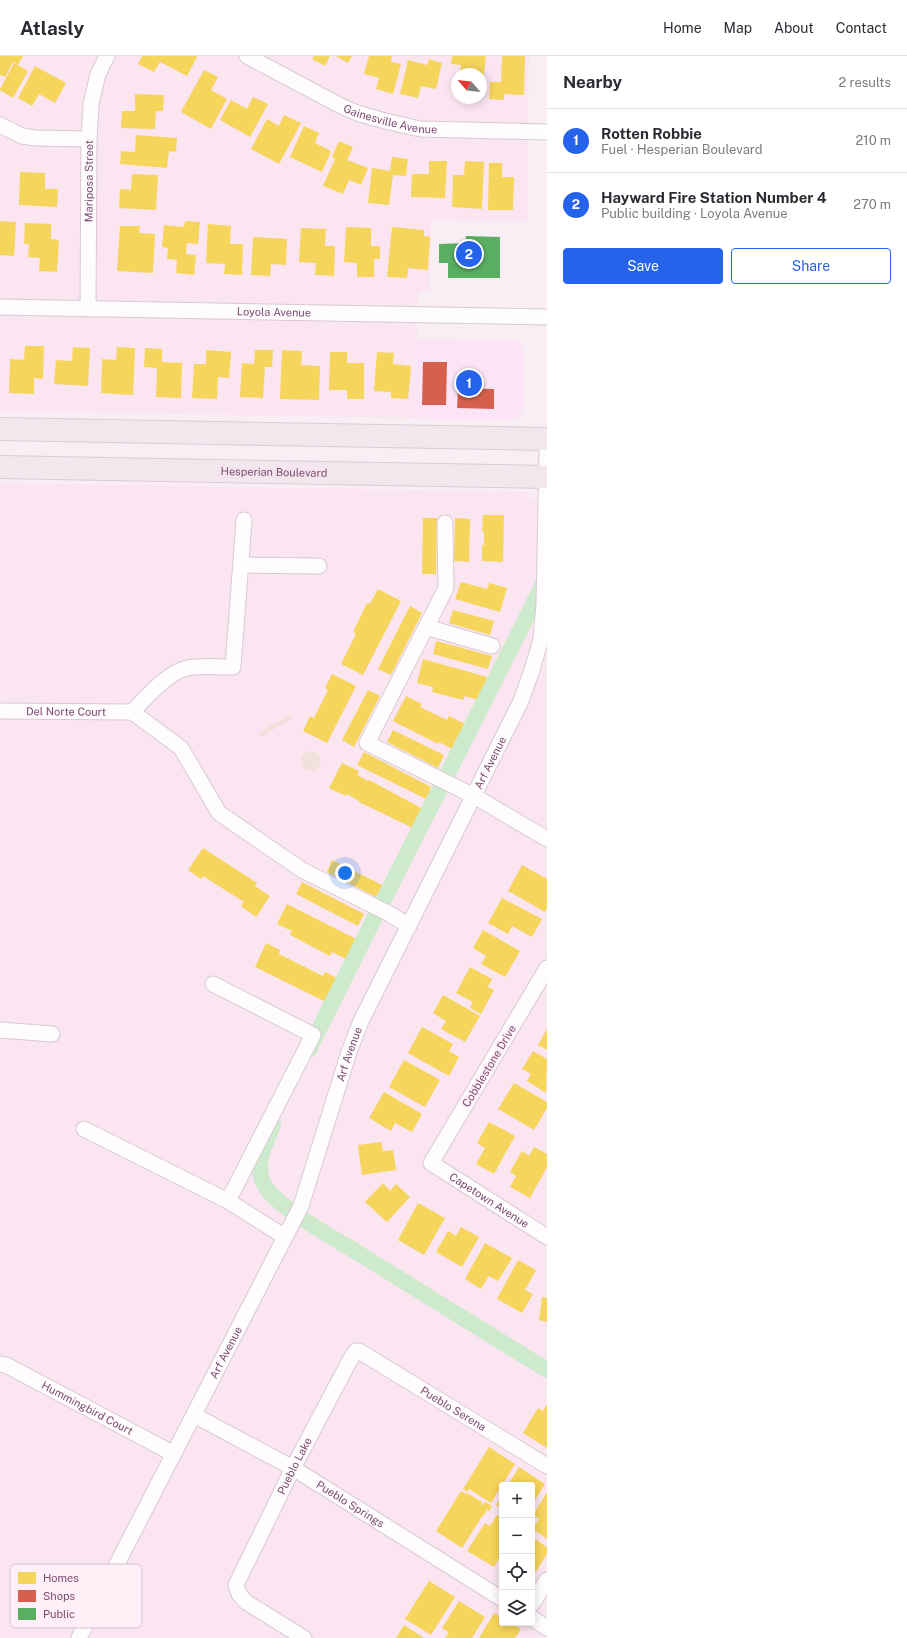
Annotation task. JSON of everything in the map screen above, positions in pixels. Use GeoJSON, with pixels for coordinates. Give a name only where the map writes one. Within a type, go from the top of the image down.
{"type":"FeatureCollection","features":[{"type":"Feature","properties":{"kind":"main road"},"geometry":{"type":"LineString","coordinates":[[0,429],[547,439]]}},
{"type":"Feature","properties":{"kind":"main road","name":"Hesperian Boulevard"},"geometry":{"type":"LineString","coordinates":[[0,467],[547,477]]}},
{"type":"Feature","properties":{"kind":"street","name":"Mariposa Street"},"geometry":{"type":"LineString","coordinates":[[88,309],[89,139],[91,104],[98,74],[106,56]]}},
{"type":"Feature","properties":{"kind":"street","name":"Gainesville Avenue"},"geometry":{"type":"LineString","coordinates":[[247,56],[341,106],[356,113],[385,121],[420,129],[547,132]]}},
{"type":"Feature","properties":{"kind":"street"},"geometry":{"type":"LineString","coordinates":[[0,125],[22,136],[36,138],[89,139]]}},
{"type":"Feature","properties":{"kind":"street","name":"Loyola Avenue"},"geometry":{"type":"LineString","coordinates":[[0,307],[547,317]]}},
{"type":"Feature","properties":{"kind":"street","name":"Arf Avenue"},"geometry":{"type":"LineString","coordinates":[[117,1564],[301,1206],[349,1052],[361,1021],[521,701],[532,670],[540,639],[544,597],[547,452]]}},
{"type":"Feature","properties":{"kind":"street"},"geometry":{"type":"LineString","coordinates":[[244,520],[233,667],[186,668],[176,672],[167,677],[132,712],[181,748],[219,813],[302,870],[388,913],[409,926]]}},
{"type":"Feature","properties":{"kind":"street"},"geometry":{"type":"LineString","coordinates":[[445,523],[446,588],[367,743],[474,796],[547,839]]}},
{"type":"Feature","properties":{"kind":"street"},"geometry":{"type":"LineString","coordinates":[[241,565],[319,566]]}},
{"type":"Feature","properties":{"kind":"street"},"geometry":{"type":"LineString","coordinates":[[426,627],[492,646]]}},
{"type":"Feature","properties":{"kind":"street","name":"Del Norte Court"},"geometry":{"type":"LineString","coordinates":[[0,711],[132,712]]}},
{"type":"Feature","properties":{"kind":"street","name":"Cobblestone Drive"},"geometry":{"type":"LineString","coordinates":[[431,1163],[547,968]]}},
{"type":"Feature","properties":{"kind":"street"},"geometry":{"type":"LineString","coordinates":[[213,984],[313,1035],[228,1200]]}},
{"type":"Feature","properties":{"kind":"street"},"geometry":{"type":"LineString","coordinates":[[0,1030],[52,1034]]}},
{"type":"Feature","properties":{"kind":"street"},"geometry":{"type":"LineString","coordinates":[[84,1129],[228,1200],[285,1237]]}},
{"type":"Feature","properties":{"kind":"street","name":"Capetown Avenue"},"geometry":{"type":"LineString","coordinates":[[431,1163],[547,1237]]}},
{"type":"Feature","properties":{"kind":"street","name":"Pueblo Lake"},"geometry":{"type":"LineString","coordinates":[[304,1638],[246,1602],[239,1594],[236,1585],[293,1468],[353,1354],[356,1351],[359,1351]]}},
{"type":"Feature","properties":{"kind":"street","name":"Pueblo Serena"},"geometry":{"type":"LineString","coordinates":[[359,1351],[547,1466]]}},
{"type":"Feature","properties":{"kind":"street","name":"Hummingbird Court"},"geometry":{"type":"LineString","coordinates":[[0,1364],[6,1365],[174,1454]]}},
{"type":"Feature","properties":{"kind":"street","name":"Pueblo Springs"},"geometry":{"type":"LineString","coordinates":[[194,1415],[293,1468],[499,1597]]}},
{"type":"Feature","properties":{"kind":"street"},"geometry":{"type":"LineString","coordinates":[[535,1599],[547,1580]]}},
{"type":"Feature","properties":{"kind":"street"},"geometry":{"type":"LineString","coordinates":[[535,1620],[547,1628]]}},
{"type":"Feature","properties":{"kind":"street","name":"Arf Avenue"},"geometry":{"type":"LineString","coordinates":[[79,1638],[84,1628]]}},
{"type":"Feature","properties":{"kind":"shaded area"},"geometry":{"type":"Polygon","coordinates":[[[0,56],[529,56],[527,222],[431,220],[430,291],[418,292],[415,418],[0,411],[0,56]]]}},
{"type":"Feature","properties":{"kind":"shaded area"},"geometry":{"type":"Polygon","coordinates":[[[417,339],[517,340],[522,347],[524,355],[523,410],[519,417],[512,420],[415,418],[417,339]]]}},
{"type":"Feature","properties":{"kind":"shaded area"},"geometry":{"type":"Polygon","coordinates":[[[0,483],[530,492],[530,498],[547,499],[547,1638],[0,1638],[0,483]]]}},
{"type":"Feature","properties":{"kind":"shaded area"},"geometry":{"type":"Polygon","coordinates":[[[291,714],[293,718],[261,737],[258,733],[291,714]]]}},
{"type":"Feature","properties":{"kind":"shaded area"},"geometry":{"type":"Polygon","coordinates":[[[307,751],[315,751],[321,757],[321,765],[315,771],[307,771],[301,765],[301,757],[307,751]]]}},
{"type":"Feature","properties":{"kind":"building: Homes"},"geometry":{"type":"Polygon","coordinates":[[[0,56],[23,56],[18,65],[13,62],[5,77],[0,75],[0,56]]]}},
{"type":"Feature","properties":{"kind":"building: Homes"},"geometry":{"type":"Polygon","coordinates":[[[142,56],[197,57],[187,76],[160,62],[154,72],[138,64],[142,56]]]}},
{"type":"Feature","properties":{"kind":"building: Homes"},"geometry":{"type":"Polygon","coordinates":[[[314,56],[330,56],[325,66],[312,59],[314,56]]]}},
{"type":"Feature","properties":{"kind":"building: Homes"},"geometry":{"type":"Polygon","coordinates":[[[336,56],[352,56],[348,63],[336,56]]]}},
{"type":"Feature","properties":{"kind":"building: Homes"},"geometry":{"type":"Polygon","coordinates":[[[369,56],[392,56],[391,62],[401,64],[393,94],[376,89],[379,78],[364,74],[369,56]]]}},
{"type":"Feature","properties":{"kind":"building: Homes"},"geometry":{"type":"Polygon","coordinates":[[[452,56],[486,56],[485,68],[461,68],[461,65],[451,64],[452,56]]]}},
{"type":"Feature","properties":{"kind":"building: Homes"},"geometry":{"type":"Polygon","coordinates":[[[502,56],[525,56],[524,95],[504,94],[504,100],[489,99],[490,82],[501,82],[502,56]]]}},
{"type":"Feature","properties":{"kind":"building: Homes"},"geometry":{"type":"Polygon","coordinates":[[[429,59],[442,63],[436,89],[421,86],[418,98],[400,94],[408,60],[427,65],[429,59]]]}},
{"type":"Feature","properties":{"kind":"building: Homes"},"geometry":{"type":"Polygon","coordinates":[[[14,63],[28,71],[13,98],[0,89],[14,63]]]}},
{"type":"Feature","properties":{"kind":"building: Homes"},"geometry":{"type":"Polygon","coordinates":[[[35,66],[66,83],[55,103],[39,94],[32,106],[18,98],[35,66]]]}},
{"type":"Feature","properties":{"kind":"building: Homes"},"geometry":{"type":"Polygon","coordinates":[[[204,70],[218,77],[211,90],[227,99],[211,129],[181,112],[204,70]]]}},
{"type":"Feature","properties":{"kind":"building: Homes"},"geometry":{"type":"Polygon","coordinates":[[[135,94],[164,95],[163,111],[156,111],[155,129],[121,128],[122,111],[135,111],[135,94]]]}},
{"type":"Feature","properties":{"kind":"building: Homes"},"geometry":{"type":"Polygon","coordinates":[[[253,97],[268,104],[250,137],[220,120],[231,100],[247,109],[253,97]]]}},
{"type":"Feature","properties":{"kind":"building: Homes"},"geometry":{"type":"Polygon","coordinates":[[[284,115],[301,123],[279,164],[251,149],[267,119],[279,126],[284,115]]]}},
{"type":"Feature","properties":{"kind":"building: Homes"},"geometry":{"type":"Polygon","coordinates":[[[304,126],[319,133],[315,143],[331,151],[322,172],[290,157],[304,126]]]}},
{"type":"Feature","properties":{"kind":"building: Homes"},"geometry":{"type":"Polygon","coordinates":[[[136,135],[177,138],[176,152],[169,151],[167,168],[120,164],[121,151],[135,152],[136,135]]]}},
{"type":"Feature","properties":{"kind":"building: Homes"},"geometry":{"type":"Polygon","coordinates":[[[339,141],[353,147],[347,160],[368,168],[361,185],[349,180],[343,194],[323,186],[335,159],[332,157],[339,141]]]}},
{"type":"Feature","properties":{"kind":"building: Homes"},"geometry":{"type":"Polygon","coordinates":[[[392,157],[408,159],[406,176],[393,175],[389,205],[368,203],[372,168],[390,171],[392,157]]]}},
{"type":"Feature","properties":{"kind":"building: Homes"},"geometry":{"type":"Polygon","coordinates":[[[429,161],[447,161],[445,198],[411,197],[412,174],[429,174],[429,161]]]}},
{"type":"Feature","properties":{"kind":"building: Homes"},"geometry":{"type":"Polygon","coordinates":[[[465,161],[484,162],[482,209],[452,207],[453,175],[464,175],[465,161]]]}},
{"type":"Feature","properties":{"kind":"building: Homes"},"geometry":{"type":"Polygon","coordinates":[[[489,163],[502,163],[502,177],[514,177],[513,210],[488,210],[489,163]]]}},
{"type":"Feature","properties":{"kind":"building: Homes"},"geometry":{"type":"Polygon","coordinates":[[[20,172],[45,173],[45,189],[58,189],[57,207],[19,205],[20,172]]]}},
{"type":"Feature","properties":{"kind":"building: Homes"},"geometry":{"type":"Polygon","coordinates":[[[132,174],[158,175],[156,210],[119,208],[120,189],[131,190],[132,174]]]}},
{"type":"Feature","properties":{"kind":"building: Homes"},"geometry":{"type":"Polygon","coordinates":[[[0,221],[16,222],[14,256],[0,255],[0,221]]]}},
{"type":"Feature","properties":{"kind":"building: Homes"},"geometry":{"type":"Polygon","coordinates":[[[185,221],[200,222],[198,244],[187,243],[186,254],[196,255],[194,275],[176,273],[177,260],[167,259],[168,248],[162,247],[164,225],[184,227],[185,221]]]}},
{"type":"Feature","properties":{"kind":"building: Homes"},"geometry":{"type":"Polygon","coordinates":[[[25,223],[51,224],[51,239],[59,240],[57,272],[39,271],[40,258],[28,257],[29,244],[24,244],[25,223]]]}},
{"type":"Feature","properties":{"kind":"building: Homes"},"geometry":{"type":"Polygon","coordinates":[[[208,224],[231,226],[230,244],[243,244],[242,275],[224,274],[225,264],[206,263],[208,224]]]}},
{"type":"Feature","properties":{"kind":"building: Homes"},"geometry":{"type":"Polygon","coordinates":[[[120,226],[140,226],[139,233],[155,234],[153,273],[117,271],[120,226]]]}},
{"type":"Feature","properties":{"kind":"building: Homes"},"geometry":{"type":"Polygon","coordinates":[[[346,227],[371,228],[371,246],[380,246],[380,259],[374,259],[374,277],[357,277],[357,263],[344,262],[346,227]]]}},
{"type":"Feature","properties":{"kind":"building: Homes"},"geometry":{"type":"Polygon","coordinates":[[[392,227],[424,230],[424,236],[430,237],[428,270],[408,268],[407,278],[387,277],[392,227]]]}},
{"type":"Feature","properties":{"kind":"building: Homes"},"geometry":{"type":"Polygon","coordinates":[[[301,228],[326,229],[325,246],[335,246],[334,276],[315,275],[316,263],[299,262],[301,228]]]}},
{"type":"Feature","properties":{"kind":"building: Homes"},"geometry":{"type":"Polygon","coordinates":[[[253,237],[287,239],[286,265],[271,264],[270,276],[251,275],[253,237]]]}},
{"type":"Feature","properties":{"kind":"building: Homes"},"geometry":{"type":"Polygon","coordinates":[[[25,346],[44,346],[43,379],[34,378],[34,394],[9,393],[10,359],[24,360],[25,346]]]}},
{"type":"Feature","properties":{"kind":"building: Homes"},"geometry":{"type":"Polygon","coordinates":[[[73,347],[90,348],[88,386],[54,384],[56,360],[72,361],[73,347]]]}},
{"type":"Feature","properties":{"kind":"building: Homes"},"geometry":{"type":"Polygon","coordinates":[[[117,347],[135,348],[133,395],[101,393],[102,359],[116,360],[117,347]]]}},
{"type":"Feature","properties":{"kind":"building: Homes"},"geometry":{"type":"Polygon","coordinates":[[[145,348],[162,349],[162,362],[182,363],[181,398],[156,397],[157,368],[144,367],[145,348]]]}},
{"type":"Feature","properties":{"kind":"building: Homes"},"geometry":{"type":"Polygon","coordinates":[[[206,350],[231,352],[229,378],[218,377],[217,399],[192,398],[194,364],[206,364],[206,350]]]}},
{"type":"Feature","properties":{"kind":"building: Homes"},"geometry":{"type":"Polygon","coordinates":[[[255,350],[273,350],[272,367],[265,367],[263,398],[240,397],[242,363],[254,364],[255,350]]]}},
{"type":"Feature","properties":{"kind":"building: Homes"},"geometry":{"type":"Polygon","coordinates":[[[282,350],[302,351],[301,365],[320,366],[319,400],[280,399],[282,350]]]}},
{"type":"Feature","properties":{"kind":"building: Homes"},"geometry":{"type":"Polygon","coordinates":[[[330,352],[347,352],[347,363],[364,363],[364,399],[347,399],[347,390],[329,390],[330,352]]]}},
{"type":"Feature","properties":{"kind":"building: Homes"},"geometry":{"type":"Polygon","coordinates":[[[377,352],[394,353],[393,364],[411,366],[408,399],[391,398],[391,392],[374,391],[377,352]]]}},
{"type":"Feature","properties":{"kind":"building: Homes"},"geometry":{"type":"Polygon","coordinates":[[[483,515],[504,515],[503,562],[482,561],[482,545],[484,545],[484,531],[482,532],[483,515]]]}},
{"type":"Feature","properties":{"kind":"building: Homes"},"geometry":{"type":"Polygon","coordinates":[[[423,518],[437,518],[436,574],[422,574],[423,518]]]}},
{"type":"Feature","properties":{"kind":"building: Homes"},"geometry":{"type":"Polygon","coordinates":[[[455,518],[470,519],[469,562],[454,561],[455,518]]]}},
{"type":"Feature","properties":{"kind":"building: Homes"},"geometry":{"type":"Polygon","coordinates":[[[461,582],[487,589],[489,583],[507,588],[500,612],[455,599],[461,582]]]}},
{"type":"Feature","properties":{"kind":"building: Homes"},"geometry":{"type":"Polygon","coordinates":[[[378,589],[401,601],[363,675],[341,664],[356,634],[353,632],[367,603],[370,604],[378,589]]]}},
{"type":"Feature","properties":{"kind":"building: Homes"},"geometry":{"type":"Polygon","coordinates":[[[410,606],[422,613],[391,675],[378,669],[410,606]]]}},
{"type":"Feature","properties":{"kind":"building: Homes"},"geometry":{"type":"Polygon","coordinates":[[[453,610],[494,621],[490,635],[449,623],[453,610]]]}},
{"type":"Feature","properties":{"kind":"building: Homes"},"geometry":{"type":"Polygon","coordinates":[[[436,641],[492,656],[488,669],[433,654],[436,641]]]}},
{"type":"Feature","properties":{"kind":"building: Homes"},"geometry":{"type":"Polygon","coordinates":[[[423,659],[487,677],[481,701],[465,696],[463,700],[432,692],[433,687],[417,683],[423,659]]]}},
{"type":"Feature","properties":{"kind":"building: Homes"},"geometry":{"type":"Polygon","coordinates":[[[332,674],[356,686],[327,743],[303,731],[310,716],[314,718],[328,690],[325,688],[332,674]]]}},
{"type":"Feature","properties":{"kind":"building: Homes"},"geometry":{"type":"Polygon","coordinates":[[[368,690],[380,696],[354,747],[342,740],[368,690]]]}},
{"type":"Feature","properties":{"kind":"building: Homes"},"geometry":{"type":"Polygon","coordinates":[[[406,696],[422,704],[420,707],[447,720],[449,716],[469,726],[456,751],[439,742],[438,744],[393,721],[406,696]]]}},
{"type":"Feature","properties":{"kind":"building: Homes"},"geometry":{"type":"Polygon","coordinates":[[[393,730],[444,755],[438,768],[387,742],[393,730]]]}},
{"type":"Feature","properties":{"kind":"building: Homes"},"geometry":{"type":"Polygon","coordinates":[[[364,752],[431,787],[426,799],[357,765],[364,752]]]}},
{"type":"Feature","properties":{"kind":"building: Homes"},"geometry":{"type":"Polygon","coordinates":[[[342,763],[359,771],[357,775],[425,810],[415,829],[359,802],[347,794],[346,796],[329,788],[342,763]]]}},
{"type":"Feature","properties":{"kind":"building: Homes"},"geometry":{"type":"Polygon","coordinates":[[[203,848],[257,883],[255,886],[270,896],[256,917],[241,906],[244,902],[203,876],[201,879],[188,870],[203,848]]]}},
{"type":"Feature","properties":{"kind":"building: Homes"},"geometry":{"type":"Polygon","coordinates":[[[332,860],[382,885],[376,897],[327,872],[332,860]]]}},
{"type":"Feature","properties":{"kind":"building: Homes"},"geometry":{"type":"Polygon","coordinates":[[[522,865],[547,879],[547,908],[545,912],[508,891],[522,865]]]}},
{"type":"Feature","properties":{"kind":"building: Homes"},"geometry":{"type":"Polygon","coordinates":[[[302,882],[364,914],[358,926],[296,894],[302,882]]]}},
{"type":"Feature","properties":{"kind":"building: Homes"},"geometry":{"type":"Polygon","coordinates":[[[502,898],[542,919],[532,937],[512,926],[508,934],[488,923],[502,898]]]}},
{"type":"Feature","properties":{"kind":"building: Homes"},"geometry":{"type":"Polygon","coordinates":[[[287,904],[358,940],[348,960],[332,952],[330,956],[290,935],[292,931],[277,924],[287,904]]]}},
{"type":"Feature","properties":{"kind":"building: Homes"},"geometry":{"type":"Polygon","coordinates":[[[483,930],[520,951],[505,977],[481,964],[486,956],[473,948],[483,930]]]}},
{"type":"Feature","properties":{"kind":"building: Homes"},"geometry":{"type":"Polygon","coordinates":[[[266,943],[280,950],[279,954],[323,976],[325,972],[339,979],[326,1002],[255,967],[266,943]]]}},
{"type":"Feature","properties":{"kind":"building: Homes"},"geometry":{"type":"Polygon","coordinates":[[[470,967],[492,979],[488,987],[494,990],[481,1014],[470,1008],[473,1002],[456,993],[470,967]]]}},
{"type":"Feature","properties":{"kind":"building: Homes"},"geometry":{"type":"Polygon","coordinates":[[[443,995],[480,1016],[465,1042],[441,1029],[446,1021],[433,1013],[443,995]]]}},
{"type":"Feature","properties":{"kind":"building: Homes"},"geometry":{"type":"Polygon","coordinates":[[[422,1027],[453,1044],[449,1051],[459,1057],[449,1076],[408,1053],[422,1027]]]}},
{"type":"Feature","properties":{"kind":"building: Homes"},"geometry":{"type":"Polygon","coordinates":[[[547,1029],[547,1050],[538,1045],[547,1029]]]}},
{"type":"Feature","properties":{"kind":"building: Homes"},"geometry":{"type":"Polygon","coordinates":[[[533,1051],[547,1059],[546,1093],[527,1081],[531,1074],[522,1069],[533,1051]]]}},
{"type":"Feature","properties":{"kind":"building: Homes"},"geometry":{"type":"Polygon","coordinates":[[[404,1060],[440,1080],[425,1107],[389,1087],[404,1060]]]}},
{"type":"Feature","properties":{"kind":"building: Homes"},"geometry":{"type":"Polygon","coordinates":[[[514,1083],[547,1102],[547,1108],[534,1130],[498,1109],[514,1083]]]}},
{"type":"Feature","properties":{"kind":"building: Homes"},"geometry":{"type":"Polygon","coordinates":[[[384,1092],[422,1114],[412,1132],[395,1123],[391,1131],[369,1118],[384,1092]]]}},
{"type":"Feature","properties":{"kind":"building: Homes"},"geometry":{"type":"Polygon","coordinates":[[[489,1122],[515,1136],[494,1174],[476,1164],[485,1148],[477,1143],[489,1122]]]}},
{"type":"Feature","properties":{"kind":"building: Homes"},"geometry":{"type":"Polygon","coordinates":[[[381,1142],[383,1151],[393,1150],[396,1170],[362,1175],[358,1145],[381,1142]]]}},
{"type":"Feature","properties":{"kind":"building: Homes"},"geometry":{"type":"Polygon","coordinates":[[[534,1147],[547,1154],[547,1167],[530,1198],[510,1187],[516,1176],[510,1172],[522,1151],[529,1156],[534,1147]]]}},
{"type":"Feature","properties":{"kind":"building: Homes"},"geometry":{"type":"Polygon","coordinates":[[[383,1183],[390,1191],[396,1184],[410,1197],[387,1222],[365,1202],[383,1183]]]}},
{"type":"Feature","properties":{"kind":"building: Homes"},"geometry":{"type":"Polygon","coordinates":[[[418,1203],[445,1218],[424,1255],[398,1240],[418,1203]]]}},
{"type":"Feature","properties":{"kind":"building: Homes"},"geometry":{"type":"Polygon","coordinates":[[[461,1227],[479,1237],[462,1267],[436,1252],[448,1231],[456,1236],[461,1227]]]}},
{"type":"Feature","properties":{"kind":"building: Homes"},"geometry":{"type":"Polygon","coordinates":[[[485,1243],[512,1258],[498,1281],[489,1276],[481,1289],[465,1279],[485,1243]]]}},
{"type":"Feature","properties":{"kind":"building: Homes"},"geometry":{"type":"Polygon","coordinates":[[[518,1260],[536,1270],[525,1290],[533,1294],[522,1313],[497,1299],[518,1260]]]}},
{"type":"Feature","properties":{"kind":"building: Homes"},"geometry":{"type":"Polygon","coordinates":[[[542,1297],[547,1298],[547,1322],[539,1320],[542,1297]]]}},
{"type":"Feature","properties":{"kind":"building: Homes"},"geometry":{"type":"Polygon","coordinates":[[[547,1404],[547,1448],[523,1433],[538,1408],[543,1411],[547,1404]]]}},
{"type":"Feature","properties":{"kind":"building: Homes"},"geometry":{"type":"Polygon","coordinates":[[[489,1447],[515,1464],[504,1482],[499,1482],[499,1490],[491,1503],[469,1489],[468,1492],[463,1489],[489,1447]]]}},
{"type":"Feature","properties":{"kind":"building: Homes"},"geometry":{"type":"Polygon","coordinates":[[[519,1467],[545,1484],[535,1500],[535,1482],[510,1482],[519,1467]]]}},
{"type":"Feature","properties":{"kind":"building: Homes"},"geometry":{"type":"Polygon","coordinates":[[[461,1491],[482,1502],[481,1504],[483,1505],[485,1502],[492,1506],[489,1511],[486,1509],[485,1510],[487,1511],[462,1548],[436,1531],[461,1491]]]}},
{"type":"Feature","properties":{"kind":"building: Homes"},"geometry":{"type":"Polygon","coordinates":[[[547,1492],[547,1539],[535,1530],[535,1526],[539,1519],[535,1516],[535,1512],[547,1492]]]}},
{"type":"Feature","properties":{"kind":"building: Homes"},"geometry":{"type":"Polygon","coordinates":[[[499,1500],[499,1507],[496,1505],[499,1500]]]}},
{"type":"Feature","properties":{"kind":"building: Homes"},"geometry":{"type":"Polygon","coordinates":[[[497,1515],[499,1516],[499,1559],[494,1567],[467,1551],[485,1523],[490,1526],[497,1515]]]}},
{"type":"Feature","properties":{"kind":"building: Homes"},"geometry":{"type":"Polygon","coordinates":[[[535,1539],[547,1547],[547,1554],[535,1573],[535,1539]]]}},
{"type":"Feature","properties":{"kind":"building: Homes"},"geometry":{"type":"Polygon","coordinates":[[[429,1581],[455,1597],[431,1635],[405,1619],[429,1581]]]}},
{"type":"Feature","properties":{"kind":"building: Homes"},"geometry":{"type":"Polygon","coordinates":[[[459,1601],[485,1617],[472,1638],[445,1638],[449,1632],[442,1628],[459,1601]]]}},
{"type":"Feature","properties":{"kind":"building: Homes"},"geometry":{"type":"Polygon","coordinates":[[[494,1613],[499,1616],[499,1626],[516,1626],[521,1629],[515,1638],[479,1638],[494,1613]]]}},
{"type":"Feature","properties":{"kind":"building: Homes"},"geometry":{"type":"Polygon","coordinates":[[[404,1625],[424,1638],[396,1638],[404,1625]]]}},
{"type":"Feature","properties":{"kind":"building: Shops"},"geometry":{"type":"Polygon","coordinates":[[[423,362],[447,362],[446,405],[422,405],[423,362]]]}},
{"type":"Feature","properties":{"kind":"building: Shops"},"geometry":{"type":"Polygon","coordinates":[[[458,388],[494,389],[494,409],[457,408],[458,388]]]}},
{"type":"Feature","properties":{"kind":"building: Public"},"geometry":{"type":"Polygon","coordinates":[[[466,236],[500,237],[500,278],[448,278],[448,263],[439,263],[439,244],[466,243],[466,236]]]}},
{"type":"Feature","properties":{"kind":"waterway"},"geometry":{"type":"LineString","coordinates":[[309,1050],[546,578]]}},
{"type":"Feature","properties":{"kind":"waterway"},"geometry":{"type":"LineString","coordinates":[[273,1125],[264,1148],[260,1163],[260,1170],[265,1186],[282,1204],[321,1231],[547,1370]]}},
{"type":"Feature","properties":{"kind":"place","name":"Hayward Fire Station Number 4"},"geometry":{"type":"Point","coordinates":[469,254]}},
{"type":"Feature","properties":{"kind":"place","name":"Rotten Robbie"},"geometry":{"type":"Point","coordinates":[469,383]}}]}
